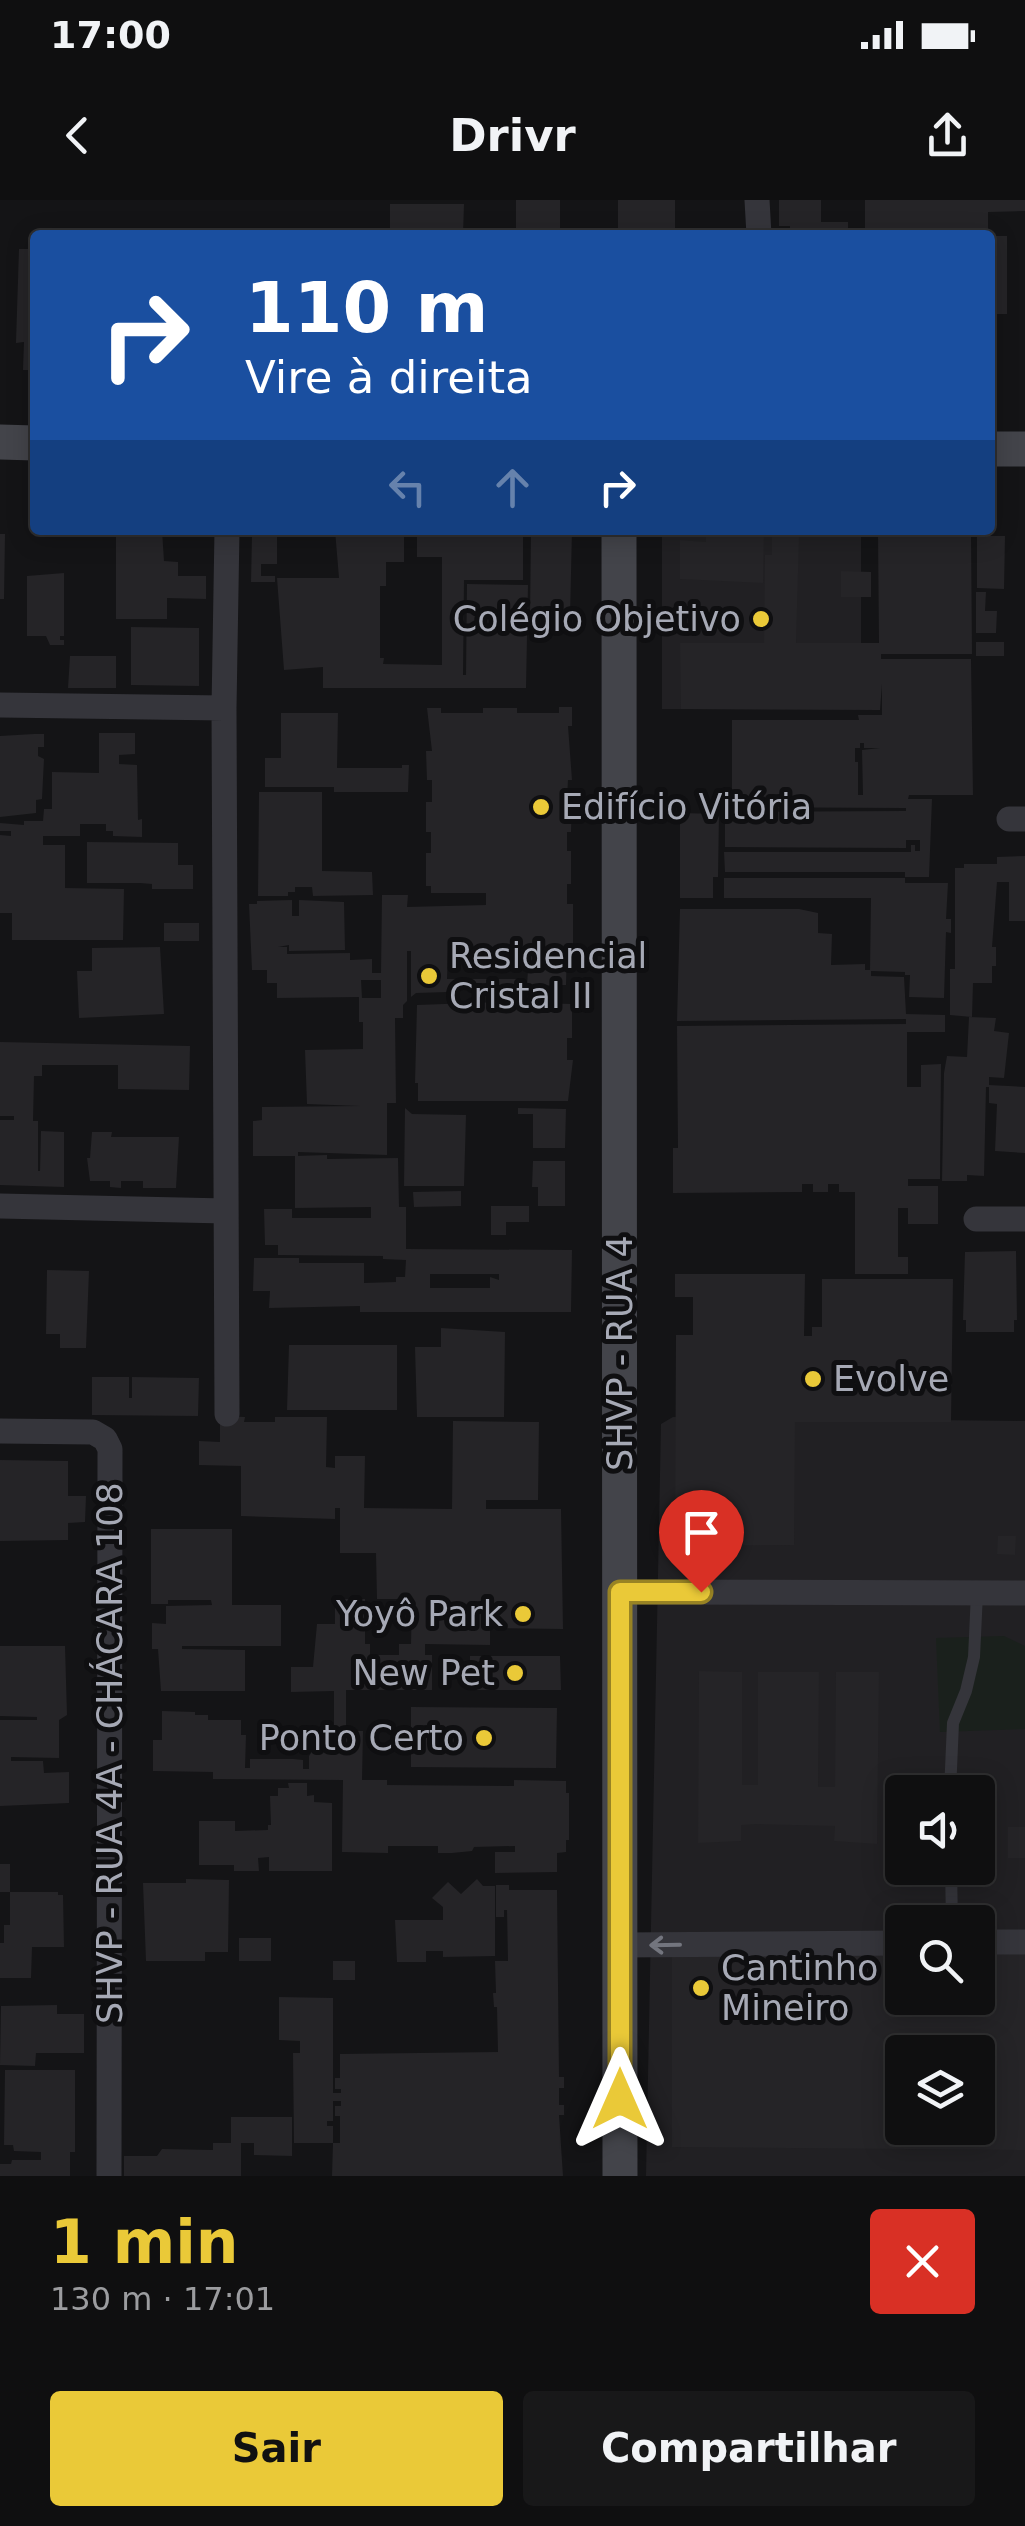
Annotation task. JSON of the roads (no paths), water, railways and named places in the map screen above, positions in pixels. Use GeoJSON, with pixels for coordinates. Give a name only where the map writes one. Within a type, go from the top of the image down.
{"type":"FeatureCollection","features":[{"type":"Feature","properties":{"kind":"street"},"geometry":{"type":"LineString","coordinates":[[757,200],[759,230]]}},
{"type":"Feature","properties":{"kind":"street"},"geometry":{"type":"LineString","coordinates":[[0,442],[30,443]]}},
{"type":"Feature","properties":{"kind":"street"},"geometry":{"type":"LineString","coordinates":[[995,449],[1025,449]]}},
{"type":"Feature","properties":{"kind":"street"},"geometry":{"type":"LineString","coordinates":[[227,535],[227,1414]]}},
{"type":"Feature","properties":{"kind":"street","name":"SHVP - RUA 4"},"geometry":{"type":"LineString","coordinates":[[620,535],[620,2176]]}},
{"type":"Feature","properties":{"kind":"street"},"geometry":{"type":"LineString","coordinates":[[0,704],[224,708]]}},
{"type":"Feature","properties":{"kind":"street"},"geometry":{"type":"LineString","coordinates":[[0,1206],[226,1211]]}},
{"type":"Feature","properties":{"kind":"street"},"geometry":{"type":"LineString","coordinates":[[976,1219],[1025,1220]]}},
{"type":"Feature","properties":{"kind":"street","name":"SHVP - RUA 4A - CHÁCARA 108"},"geometry":{"type":"LineString","coordinates":[[0,1431],[93,1432],[105,1439],[110,1449],[109,2176]]}},
{"type":"Feature","properties":{"kind":"street"},"geometry":{"type":"LineString","coordinates":[[620,1592],[1025,1593]]}},
{"type":"Feature","properties":{"kind":"street"},"geometry":{"type":"LineString","coordinates":[[995,1942],[1025,1942]]}},
{"type":"Feature","properties":{"kind":"street"},"geometry":{"type":"LineString","coordinates":[[621,1945],[885,1943]]}},
{"type":"Feature","properties":{"kind":"lane"},"geometry":{"type":"LineString","coordinates":[[951,1775],[953,1723],[974,1658],[977,1593]]}},
{"type":"Feature","properties":{"kind":"place","name":"Colégio Objetivo"},"geometry":{"type":"Point","coordinates":[761,619]}},
{"type":"Feature","properties":{"kind":"place","name":"Edifício Vitória"},"geometry":{"type":"Point","coordinates":[541,807]}},
{"type":"Feature","properties":{"kind":"place","name":"Residencial Cristal II"},"geometry":{"type":"Point","coordinates":[429,976]}},
{"type":"Feature","properties":{"kind":"place","name":"Evolve"},"geometry":{"type":"Point","coordinates":[813,1379]}},
{"type":"Feature","properties":{"kind":"place","name":"Yoyô Park"},"geometry":{"type":"Point","coordinates":[523,1614]}},
{"type":"Feature","properties":{"kind":"place","name":"New Pet"},"geometry":{"type":"Point","coordinates":[515,1673]}},
{"type":"Feature","properties":{"kind":"place","name":"Ponto Certo"},"geometry":{"type":"Point","coordinates":[484,1738]}},
{"type":"Feature","properties":{"kind":"place","name":"Cantinho Mineiro"},"geometry":{"type":"Point","coordinates":[701,1988]}}]}
